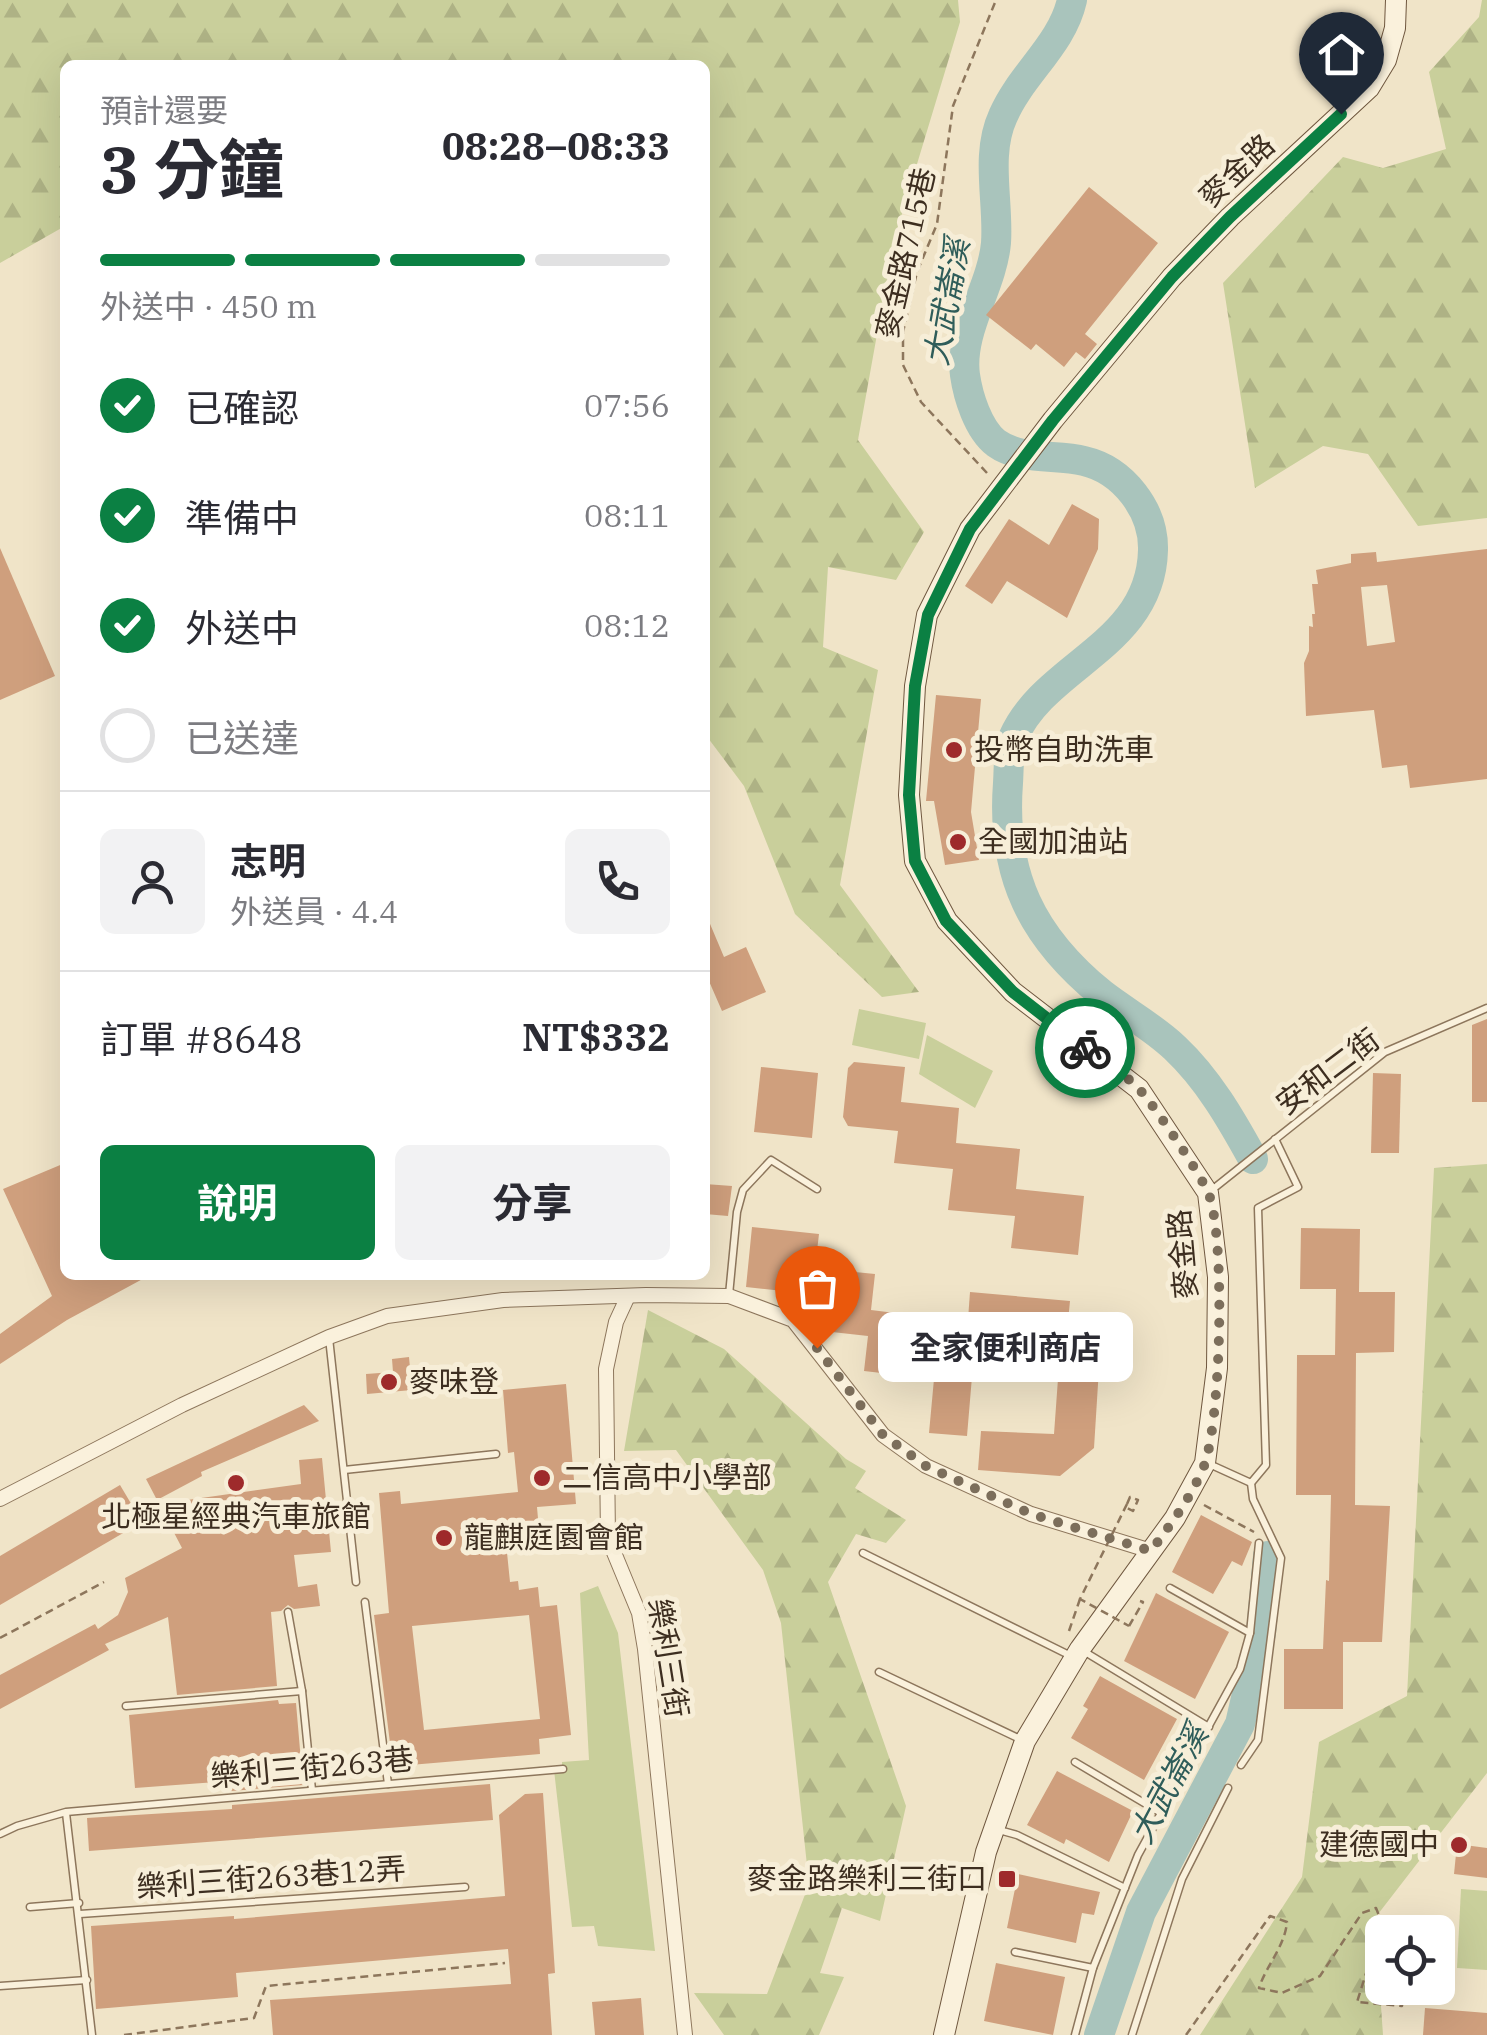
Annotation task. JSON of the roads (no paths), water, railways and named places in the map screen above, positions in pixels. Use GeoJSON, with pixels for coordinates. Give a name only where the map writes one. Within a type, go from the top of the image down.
{"type":"FeatureCollection","features":[{"type":"Feature","properties":{"kind":"street","name":"麥金路"},"geometry":{"type":"LineString","coordinates":[[944,2035],[993,1828],[1025,1742],[1074,1647],[1151,1551],[1191,1493],[1206,1462],[1217,1368],[1218,1277],[1215,1188],[1139,1089],[1013,992],[946,921],[915,861],[909,795],[915,686],[928,615],[970,529],[1053,420],[1172,277],[1230,217],[1369,88],[1386,60],[1395,28],[1396,0]]}},
{"type":"Feature","properties":{"kind":"street","name":"樂利三街"},"geometry":{"type":"LineString","coordinates":[[628,1296],[616,1322],[606,1370],[608,1538],[639,1613],[645,1650],[685,2035]]}},
{"type":"Feature","properties":{"kind":"street"},"geometry":{"type":"LineString","coordinates":[[0,1499],[182,1405],[329,1337],[387,1316],[504,1300],[729,1296],[793,1320],[883,1435],[926,1466],[1031,1514],[1151,1551]]}},
{"type":"Feature","properties":{"kind":"lane","name":"安和二街"},"geometry":{"type":"LineString","coordinates":[[1215,1188],[1386,1052],[1487,1008]]}},
{"type":"Feature","properties":{"kind":"lane"},"geometry":{"type":"LineString","coordinates":[[1241,1766],[1258,1740],[1281,1558],[1253,1499],[1251,1483],[1266,1466],[1258,1208],[1298,1187],[1275,1139]]}},
{"type":"Feature","properties":{"kind":"lane"},"geometry":{"type":"LineString","coordinates":[[729,1296],[737,1212],[743,1190],[771,1160],[818,1189]]}},
{"type":"Feature","properties":{"kind":"lane"},"geometry":{"type":"LineString","coordinates":[[329,1337],[356,1582]]}},
{"type":"Feature","properties":{"kind":"lane"},"geometry":{"type":"LineString","coordinates":[[344,1470],[496,1454]]}},
{"type":"Feature","properties":{"kind":"lane"},"geometry":{"type":"LineString","coordinates":[[1206,1462],[1251,1483]]}},
{"type":"Feature","properties":{"kind":"lane"},"geometry":{"type":"LineString","coordinates":[[1075,2035],[1094,1968],[1138,1855],[1240,1669],[1250,1632],[1259,1543]]}},
{"type":"Feature","properties":{"kind":"lane"},"geometry":{"type":"LineString","coordinates":[[863,1554],[1074,1647],[1209,1728]]}},
{"type":"Feature","properties":{"kind":"lane"},"geometry":{"type":"LineString","coordinates":[[1170,1588],[1250,1632]]}},
{"type":"Feature","properties":{"kind":"lane"},"geometry":{"type":"LineString","coordinates":[[366,1602],[388,1784]]}},
{"type":"Feature","properties":{"kind":"lane"},"geometry":{"type":"LineString","coordinates":[[288,1612],[302,1691],[312,1790]]}},
{"type":"Feature","properties":{"kind":"lane"},"geometry":{"type":"LineString","coordinates":[[879,1672],[1025,1742]]}},
{"type":"Feature","properties":{"kind":"lane"},"geometry":{"type":"LineString","coordinates":[[126,1706],[302,1691]]}},
{"type":"Feature","properties":{"kind":"lane"},"geometry":{"type":"LineString","coordinates":[[1075,1762],[1161,1813]]}},
{"type":"Feature","properties":{"kind":"lane","name":"樂利三街263巷"},"geometry":{"type":"LineString","coordinates":[[0,1834],[66,1812],[563,1769]]}},
{"type":"Feature","properties":{"kind":"lane"},"geometry":{"type":"LineString","coordinates":[[1132,2035],[1182,1879],[1228,1788]]}},
{"type":"Feature","properties":{"kind":"lane"},"geometry":{"type":"LineString","coordinates":[[66,1812],[92,2035]]}},
{"type":"Feature","properties":{"kind":"lane"},"geometry":{"type":"LineString","coordinates":[[993,1828],[1017,1835],[1125,1888]]}},
{"type":"Feature","properties":{"kind":"lane","name":"樂利三街263巷12弄"},"geometry":{"type":"LineString","coordinates":[[80,1914],[465,1887]]}},
{"type":"Feature","properties":{"kind":"lane"},"geometry":{"type":"LineString","coordinates":[[30,1907],[78,1903]]}},
{"type":"Feature","properties":{"kind":"lane"},"geometry":{"type":"LineString","coordinates":[[1014,1952],[1094,1968]]}},
{"type":"Feature","properties":{"kind":"lane"},"geometry":{"type":"LineString","coordinates":[[0,1986],[86,1980]]}},
{"type":"Feature","properties":{"kind":"waterway","name":"大武崙溪"},"geometry":{"type":"LineString","coordinates":[[1072,0],[1060,31],[1020,86],[998,131],[994,163],[996,243],[967,342],[965,375],[979,421],[996,443],[1027,455],[1084,461],[1111,473],[1142,507],[1153,550],[1148,583],[1135,609],[1116,632],[1048,691],[1013,738],[1007,816],[1010,847],[1026,902],[1057,950],[1102,994],[1158,1033],[1187,1060],[1218,1100],[1253,1159]]}},
{"type":"Feature","properties":{"kind":"waterway","name":"大武崙溪"},"geometry":{"type":"LineString","coordinates":[[1099,2035],[1141,1912],[1240,1724],[1261,1633],[1268,1556]]}},
{"type":"Feature","properties":{"kind":"place","name":"投幣自助洗車"},"geometry":{"type":"Point","coordinates":[954,750]}},
{"type":"Feature","properties":{"kind":"place","name":"全國加油站"},"geometry":{"type":"Point","coordinates":[958,842]}},
{"type":"Feature","properties":{"kind":"place","name":"全家便利商店"},"geometry":{"type":"Point","coordinates":[817,1348]}},
{"type":"Feature","properties":{"kind":"place","name":"麥味登"},"geometry":{"type":"Point","coordinates":[389,1382]}},
{"type":"Feature","properties":{"kind":"place","name":"二信高中小學部"},"geometry":{"type":"Point","coordinates":[542,1478]}},
{"type":"Feature","properties":{"kind":"place","name":"北極星經典汽車旅館"},"geometry":{"type":"Point","coordinates":[236,1483]}},
{"type":"Feature","properties":{"kind":"place","name":"龍麒庭園會館"},"geometry":{"type":"Point","coordinates":[444,1538]}},
{"type":"Feature","properties":{"kind":"place","name":"建德國中"},"geometry":{"type":"Point","coordinates":[1459,1845]}},
{"type":"Feature","properties":{"kind":"place","name":"麥金路樂利三街口"},"geometry":{"type":"Point","coordinates":[1007,1879]}}]}
